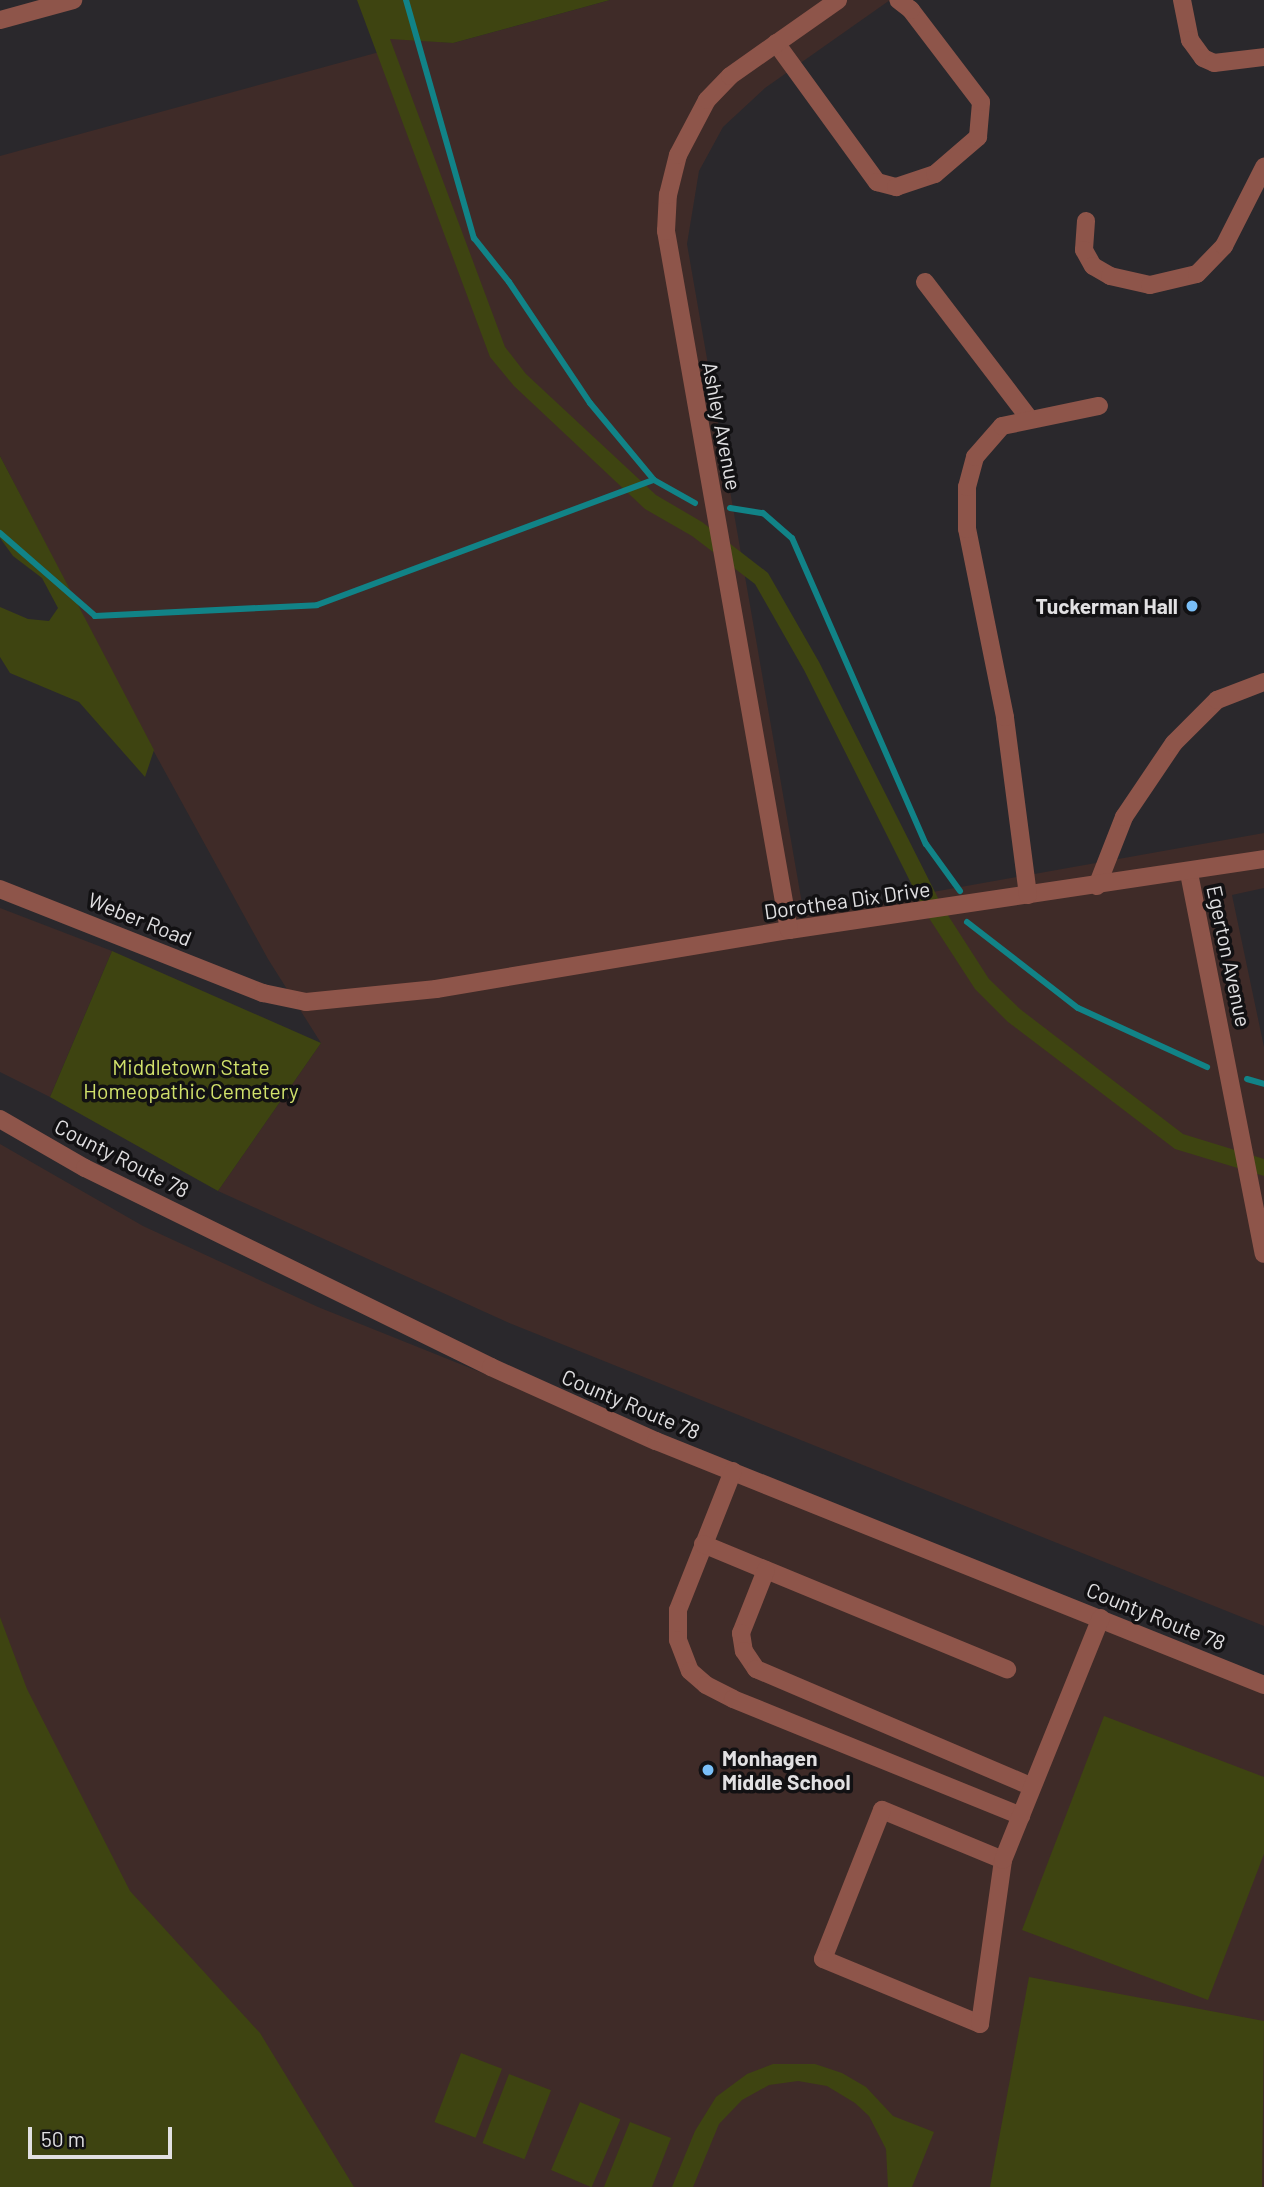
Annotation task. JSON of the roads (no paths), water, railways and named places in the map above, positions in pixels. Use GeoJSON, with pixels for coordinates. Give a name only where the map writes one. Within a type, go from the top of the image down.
{"type":"FeatureCollection","features":[{"type":"Feature","properties":{"kind":"street"},"geometry":{"type":"LineString","coordinates":[[0,20],[73,0]]}},
{"type":"Feature","properties":{"kind":"street","name":"Ashley Avenue"},"geometry":{"type":"LineString","coordinates":[[789,930],[666,231],[668,195],[691,125],[730,76],[838,0]]}},
{"type":"Feature","properties":{"kind":"street"},"geometry":{"type":"LineString","coordinates":[[776,43],[877,182],[896,187],[935,174],[978,137],[981,102],[911,10],[898,0]]}},
{"type":"Feature","properties":{"kind":"street"},"geometry":{"type":"LineString","coordinates":[[1182,0],[1190,40],[1203,58],[1214,63],[1264,57]]}},
{"type":"Feature","properties":{"kind":"street"},"geometry":{"type":"LineString","coordinates":[[1086,222],[1084,250],[1093,265],[1110,276],[1150,285],[1197,274],[1224,246],[1264,167]]}},
{"type":"Feature","properties":{"kind":"street"},"geometry":{"type":"LineString","coordinates":[[925,282],[1029,418]]}},
{"type":"Feature","properties":{"kind":"street"},"geometry":{"type":"LineString","coordinates":[[1028,895],[1006,718],[967,528],[967,487],[975,457],[1002,426],[1029,418],[1099,406]]}},
{"type":"Feature","properties":{"kind":"street"},"geometry":{"type":"LineString","coordinates":[[1097,886],[1125,817],[1174,743],[1217,700],[1264,682]]}},
{"type":"Feature","properties":{"kind":"street","name":"Dorothea Dix Drive"},"geometry":{"type":"LineString","coordinates":[[436,989],[789,930],[1189,873],[1264,859]]}},
{"type":"Feature","properties":{"kind":"street","name":"Egerton Avenue"},"geometry":{"type":"LineString","coordinates":[[1189,873],[1264,1254]]}},
{"type":"Feature","properties":{"kind":"street","name":"Weber Road"},"geometry":{"type":"LineString","coordinates":[[0,889],[263,993],[306,1002],[436,989]]}},
{"type":"Feature","properties":{"kind":"street","name":"County Route 78"},"geometry":{"type":"LineString","coordinates":[[0,1119],[85,1168],[478,1361],[733,1471],[1264,1685]]}},
{"type":"Feature","properties":{"kind":"street"},"geometry":{"type":"LineString","coordinates":[[733,1471],[680,1601],[676,1625],[685,1660],[697,1678],[733,1699],[1027,1802]]}},
{"type":"Feature","properties":{"kind":"street"},"geometry":{"type":"LineString","coordinates":[[703,1545],[1007,1669]]}},
{"type":"Feature","properties":{"kind":"street"},"geometry":{"type":"LineString","coordinates":[[766,1570],[740,1633],[744,1651],[756,1669],[1027,1802]]}},
{"type":"Feature","properties":{"kind":"street"},"geometry":{"type":"LineString","coordinates":[[1003,1860],[882,1810],[822,1959],[980,2024],[1003,1860],[1101,1618]]}},
{"type":"Feature","properties":{"kind":"waterway"},"geometry":{"type":"LineString","coordinates":[[406,0],[474,238],[509,282],[590,403],[654,480],[695,503]]}},
{"type":"Feature","properties":{"kind":"waterway"},"geometry":{"type":"LineString","coordinates":[[0,533],[95,616],[317,605],[654,480]]}},
{"type":"Feature","properties":{"kind":"waterway"},"geometry":{"type":"LineString","coordinates":[[730,508],[763,513],[792,538],[926,844],[960,891]]}},
{"type":"Feature","properties":{"kind":"waterway"},"geometry":{"type":"LineString","coordinates":[[967,922],[1078,1008],[1207,1067]]}},
{"type":"Feature","properties":{"kind":"waterway"},"geometry":{"type":"LineString","coordinates":[[1247,1079],[1264,1084]]}},
{"type":"Feature","properties":{"kind":"place","name":"Tuckerman Hall"},"geometry":{"type":"Point","coordinates":[1192,606]}},
{"type":"Feature","properties":{"kind":"place","name":"Monhagen Middle School"},"geometry":{"type":"Point","coordinates":[708,1770]}},
{"type":"Feature","properties":{"kind":"park label","name":"Middletown State Homeopathic Cemetery"},"geometry":{"type":"Point","coordinates":[191,1079]}}]}
